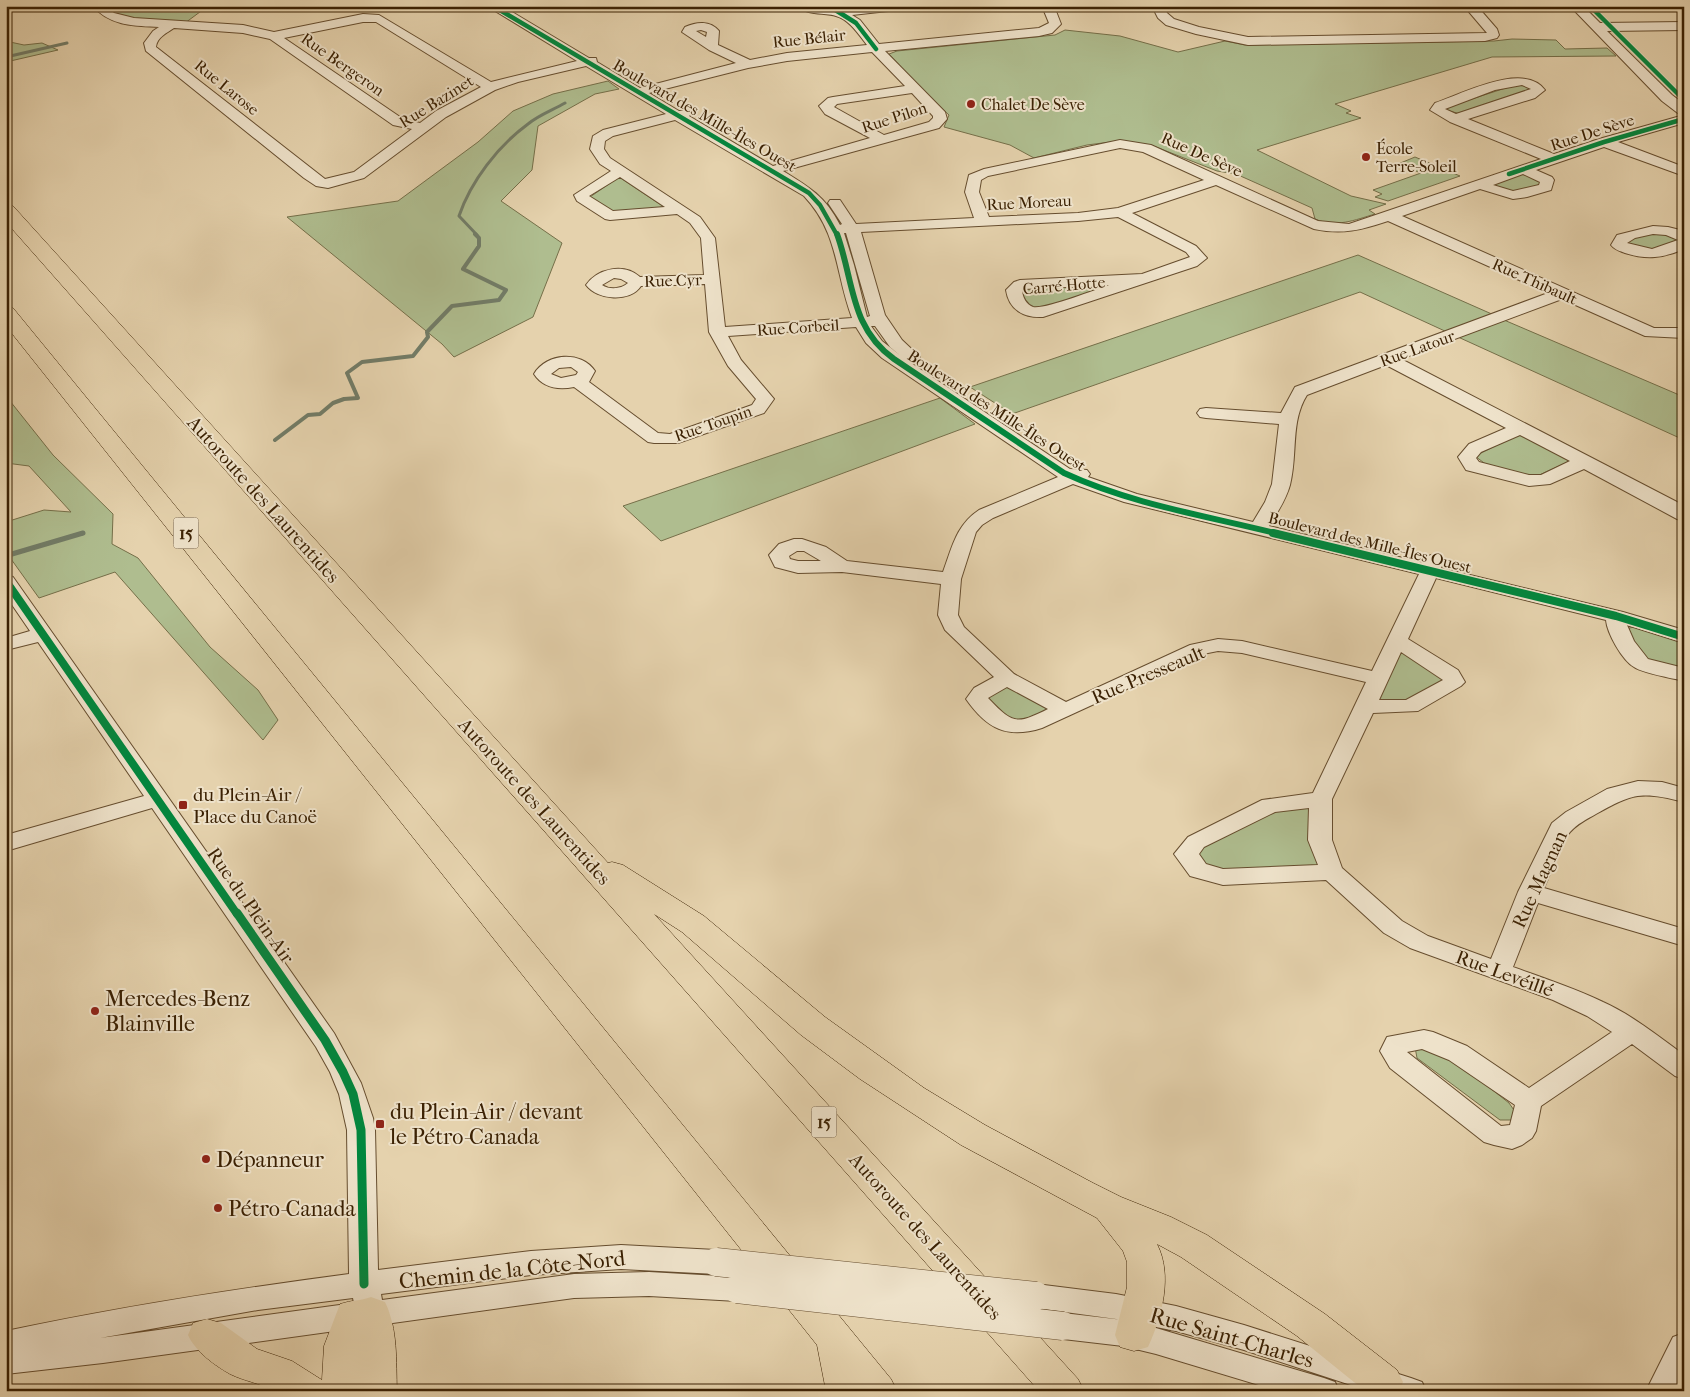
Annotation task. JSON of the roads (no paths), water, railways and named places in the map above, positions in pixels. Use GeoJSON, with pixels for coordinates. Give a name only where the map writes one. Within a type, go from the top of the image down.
{"type":"FeatureCollection","features":[{"type":"Feature","properties":{"kind":"highway","name":"Autoroute des Laurentides"},"geometry":{"type":"LineString","coordinates":[[6,210],[1064,1391]]}},
{"type":"Feature","properties":{"kind":"highway","name":"15"},"geometry":{"type":"LineString","coordinates":[[6,312],[877,1391]]}},
{"type":"Feature","properties":{"kind":"highway"},"geometry":{"type":"LineString","coordinates":[[583,854],[692,924],[813,1026],[898,1089],[973,1135],[1108,1207],[1158,1227],[1213,1258],[1397,1386]]}},
{"type":"Feature","properties":{"kind":"highway"},"geometry":{"type":"LineString","coordinates":[[1108,1207],[1137,1241],[1145,1258],[1147,1276],[1137,1323]]}},
{"type":"Feature","properties":{"kind":"highway"},"geometry":{"type":"LineString","coordinates":[[342,1391],[343,1346],[363,1304]]}},
{"type":"Feature","properties":{"kind":"highway"},"geometry":{"type":"LineString","coordinates":[[363,1304],[376,1340],[377,1391]]}},
{"type":"Feature","properties":{"kind":"highway"},"geometry":{"type":"LineString","coordinates":[[207,1335],[244,1362],[278,1373],[308,1391]]}},
{"type":"Feature","properties":{"kind":"highway"},"geometry":{"type":"LineString","coordinates":[[835,1339],[846,1391]]}},
{"type":"Feature","properties":{"kind":"street","name":"Rue Bergeron"},"geometry":{"type":"LineString","coordinates":[[99,6],[110,16],[134,22],[243,29],[274,36],[398,122],[422,128]]}},
{"type":"Feature","properties":{"kind":"street","name":"Boulevard des Mille-Îles Ouest"},"geometry":{"type":"LineString","coordinates":[[493,6],[644,90],[778,169],[814,197],[843,228],[870,322],[906,353],[1080,474],[1090,485],[1131,498],[1261,523],[1433,565],[1652,612],[1682,632]]}},
{"type":"Feature","properties":{"kind":"street","name":"Boulevard des Mille-Îles Ouest"},"geometry":{"type":"LineString","coordinates":[[507,6],[592,61]]}},
{"type":"Feature","properties":{"kind":"street"},"geometry":{"type":"LineString","coordinates":[[804,6],[821,11],[897,6]]}},
{"type":"Feature","properties":{"kind":"street","name":"Rue Bélair"},"geometry":{"type":"LineString","coordinates":[[644,90],[748,64],[787,57],[1039,32],[1048,30],[1055,24],[1048,6]]}},
{"type":"Feature","properties":{"kind":"street"},"geometry":{"type":"LineString","coordinates":[[1158,6],[1162,15],[1170,22],[1196,30],[1248,41],[1492,35],[1493,32],[1470,6]]}},
{"type":"Feature","properties":{"kind":"street"},"geometry":{"type":"LineString","coordinates":[[1576,6],[1667,98],[1684,111]]}},
{"type":"Feature","properties":{"kind":"street"},"geometry":{"type":"LineString","coordinates":[[1590,6],[1684,100]]}},
{"type":"Feature","properties":{"kind":"street","name":"Rue Pilon"},"geometry":{"type":"LineString","coordinates":[[778,169],[934,126],[940,119],[940,115],[876,49],[856,24],[835,9]]}},
{"type":"Feature","properties":{"kind":"street"},"geometry":{"type":"LineString","coordinates":[[274,36],[363,18],[379,19],[490,88]]}},
{"type":"Feature","properties":{"kind":"street","name":"Rue Larose"},"geometry":{"type":"LineString","coordinates":[[172,24],[157,34],[150,43],[150,48],[309,175]]}},
{"type":"Feature","properties":{"kind":"street"},"geometry":{"type":"LineString","coordinates":[[1597,27],[1684,26]]}},
{"type":"Feature","properties":{"kind":"street"},"geometry":{"type":"LineString","coordinates":[[713,47],[748,64]]}},
{"type":"Feature","properties":{"kind":"street","name":"Rue Bazinet"},"geometry":{"type":"LineString","coordinates":[[309,175],[384,157],[422,128],[460,103],[490,88],[514,79],[592,61]]}},
{"type":"Feature","properties":{"kind":"street"},"geometry":{"type":"LineString","coordinates":[[1454,119],[1530,96],[1540,90],[1534,84],[1518,81],[1440,106],[1437,110],[1454,119],[1553,159]]}},
{"type":"Feature","properties":{"kind":"street"},"geometry":{"type":"LineString","coordinates":[[883,140],[830,111],[826,106],[833,101],[914,88]]}},
{"type":"Feature","properties":{"kind":"street","name":"Rue Toupin"},"geometry":{"type":"LineString","coordinates":[[577,380],[654,438],[672,439],[758,409],[765,399],[734,362],[717,332],[708,238],[695,220],[605,161],[597,149],[598,139],[619,129],[683,113]]}},
{"type":"Feature","properties":{"kind":"street","name":"Rue De Sève"},"geometry":{"type":"LineString","coordinates":[[983,221],[972,192],[974,178],[984,173],[1120,144],[1146,148],[1314,224],[1348,228],[1390,216],[1604,142],[1684,119]]}},
{"type":"Feature","properties":{"kind":"street"},"geometry":{"type":"LineString","coordinates":[[1604,142],[1684,172]]}},
{"type":"Feature","properties":{"kind":"street","name":"Rue De Sève"},"geometry":{"type":"LineString","coordinates":[[1480,184],[1504,195],[1514,196],[1546,186],[1547,180],[1523,169]]}},
{"type":"Feature","properties":{"kind":"street"},"geometry":{"type":"LineString","coordinates":[[620,171],[581,195],[582,198],[610,216],[678,210]]}},
{"type":"Feature","properties":{"kind":"street","name":"Rue Moreau"},"geometry":{"type":"LineString","coordinates":[[843,228],[1078,217],[1120,212],[1218,180]]}},
{"type":"Feature","properties":{"kind":"street","name":"Carré Hotte"},"geometry":{"type":"LineString","coordinates":[[1120,212],[1191,249],[1199,258],[1192,263],[1043,312],[1033,313],[1024,311],[1014,296],[1014,290],[1020,285],[1142,279]]}},
{"type":"Feature","properties":{"kind":"street","name":"Rue Thibault"},"geometry":{"type":"LineString","coordinates":[[1390,216],[1651,332],[1684,334]]}},
{"type":"Feature","properties":{"kind":"street"},"geometry":{"type":"LineString","coordinates":[[1680,249],[1654,255],[1643,254],[1619,245],[1622,238],[1642,230],[1656,228],[1674,232],[1684,237]]}},
{"type":"Feature","properties":{"kind":"street","name":"Rue Cyr"},"geometry":{"type":"LineString","coordinates":[[636,282],[711,279]]}},
{"type":"Feature","properties":{"kind":"street","name":"Rue Latour"},"geometry":{"type":"LineString","coordinates":[[1261,523],[1281,484],[1286,420],[1301,391],[1563,293]]}},
{"type":"Feature","properties":{"kind":"street","name":"Rue Corbeil"},"geometry":{"type":"LineString","coordinates":[[717,332],[870,322]]}},
{"type":"Feature","properties":{"kind":"street"},"geometry":{"type":"LineString","coordinates":[[1387,359],[1684,515]]}},
{"type":"Feature","properties":{"kind":"street"},"geometry":{"type":"LineString","coordinates":[[1206,413],[1286,420]]}},
{"type":"Feature","properties":{"kind":"street"},"geometry":{"type":"LineString","coordinates":[[1521,428],[1475,448],[1467,457],[1472,466],[1529,480],[1544,480],[1584,462]]}},
{"type":"Feature","properties":{"kind":"street"},"geometry":{"type":"LineString","coordinates":[[1065,710],[1007,678],[956,630],[948,615],[951,579],[967,531],[976,521],[986,514],[1080,474]]}},
{"type":"Feature","properties":{"kind":"street","name":"Boulevard des Mille-Îles Ouest"},"geometry":{"type":"LineString","coordinates":[[1433,565],[1616,616],[1682,632]]}},
{"type":"Feature","properties":{"kind":"street","name":"Rue Levéillé"},"geometry":{"type":"LineString","coordinates":[[1433,565],[1321,799],[1320,840],[1332,872],[1393,927],[1419,942],[1499,970],[1596,1009],[1632,1031],[1684,1069]]}},
{"type":"Feature","properties":{"kind":"street"},"geometry":{"type":"LineString","coordinates":[[842,566],[951,579]]}},
{"type":"Feature","properties":{"kind":"street","name":"Rue du Plein-Air"},"geometry":{"type":"LineString","coordinates":[[6,581],[325,1040],[350,1085],[357,1105],[362,1137],[363,1304]]}},
{"type":"Feature","properties":{"kind":"street"},"geometry":{"type":"LineString","coordinates":[[1616,616],[1615,622],[1618,629],[1641,663],[1684,676]]}},
{"type":"Feature","properties":{"kind":"street"},"geometry":{"type":"LineString","coordinates":[[6,644],[42,634]]}},
{"type":"Feature","properties":{"kind":"street"},"geometry":{"type":"LineString","coordinates":[[1365,707],[1410,706],[1454,682],[1451,674],[1397,641]]}},
{"type":"Feature","properties":{"kind":"street","name":"Rue Presseault"},"geometry":{"type":"LineString","coordinates":[[1007,678],[981,692],[977,699],[1003,723],[1015,728],[1026,726],[1065,710],[1197,649],[1218,646],[1242,648],[1378,680]]}},
{"type":"Feature","properties":{"kind":"street","name":"Rue Magnan"},"geometry":{"type":"LineString","coordinates":[[1499,970],[1530,892],[1560,828],[1574,817],[1615,794],[1638,788],[1662,789],[1684,795]]}},
{"type":"Feature","properties":{"kind":"street"},"geometry":{"type":"LineString","coordinates":[[6,843],[158,799]]}},
{"type":"Feature","properties":{"kind":"street"},"geometry":{"type":"LineString","coordinates":[[1321,799],[1270,805],[1196,842],[1186,854],[1198,870],[1223,877],[1332,872]]}},
{"type":"Feature","properties":{"kind":"street"},"geometry":{"type":"LineString","coordinates":[[1530,892],[1684,938]]}},
{"type":"Feature","properties":{"kind":"street"},"geometry":{"type":"LineString","coordinates":[[1529,1101],[1458,1053],[1424,1040],[1396,1044],[1393,1051],[1398,1062],[1494,1135],[1512,1138],[1522,1131],[1529,1101],[1632,1031]]}},
{"type":"Feature","properties":{"kind":"street","name":"Chemin de la Côte-Nord"},"geometry":{"type":"LineString","coordinates":[[6,1361],[207,1335],[574,1259],[642,1257],[716,1262],[1036,1296],[1137,1323]]}},
{"type":"Feature","properties":{"kind":"street","name":"Chemin de la Côte-Nord"},"geometry":{"type":"LineString","coordinates":[[6,1344],[80,1328],[249,1299],[363,1304],[574,1286],[649,1284],[737,1289],[1064,1326],[1137,1323]]}},
{"type":"Feature","properties":{"kind":"street","name":"Rue Saint-Charles"},"geometry":{"type":"LineString","coordinates":[[1137,1323],[1232,1335],[1397,1386]]}},
{"type":"Feature","properties":{"kind":"street","name":"Rue Saint-Charles"},"geometry":{"type":"LineString","coordinates":[[1137,1323],[1324,1391]]}},
{"type":"Feature","properties":{"kind":"street"},"geometry":{"type":"LineString","coordinates":[[1661,1391],[1684,1346]]}},
{"type":"Feature","properties":{"kind":"waterway"},"geometry":{"type":"LineString","coordinates":[[6,57],[67,43]]}},
{"type":"Feature","properties":{"kind":"waterway"},"geometry":{"type":"LineString","coordinates":[[477,235],[459,216],[478,177],[496,154],[517,133],[537,118],[565,103]]}},
{"type":"Feature","properties":{"kind":"waterway"},"geometry":{"type":"LineString","coordinates":[[275,440],[308,415],[320,414],[333,403],[344,399],[358,398],[347,373],[362,362],[413,356],[428,337],[427,332],[452,306],[499,300],[506,290],[463,269],[479,246],[479,238],[475,234]]}},
{"type":"Feature","properties":{"kind":"waterway"},"geometry":{"type":"LineString","coordinates":[[12,554],[83,533],[80,534]]}},
{"type":"Feature","properties":{"kind":"place","name":"Chalet De Sève"},"geometry":{"type":"Point","coordinates":[971,104]}},
{"type":"Feature","properties":{"kind":"place","name":"École Terre-Soleil"},"geometry":{"type":"Point","coordinates":[1366,157]}},
{"type":"Feature","properties":{"kind":"place","name":"du Plein-Air / Place du Canoë"},"geometry":{"type":"Point","coordinates":[183,805]}},
{"type":"Feature","properties":{"kind":"place","name":"Mercedes-Benz Blainville"},"geometry":{"type":"Point","coordinates":[95,1011]}},
{"type":"Feature","properties":{"kind":"place","name":"du Plein-Air / devant le Pétro-Canada"},"geometry":{"type":"Point","coordinates":[380,1124]}},
{"type":"Feature","properties":{"kind":"place","name":"Dépanneur"},"geometry":{"type":"Point","coordinates":[206,1159]}},
{"type":"Feature","properties":{"kind":"place","name":"Pétro-Canada"},"geometry":{"type":"Point","coordinates":[218,1208]}}]}
